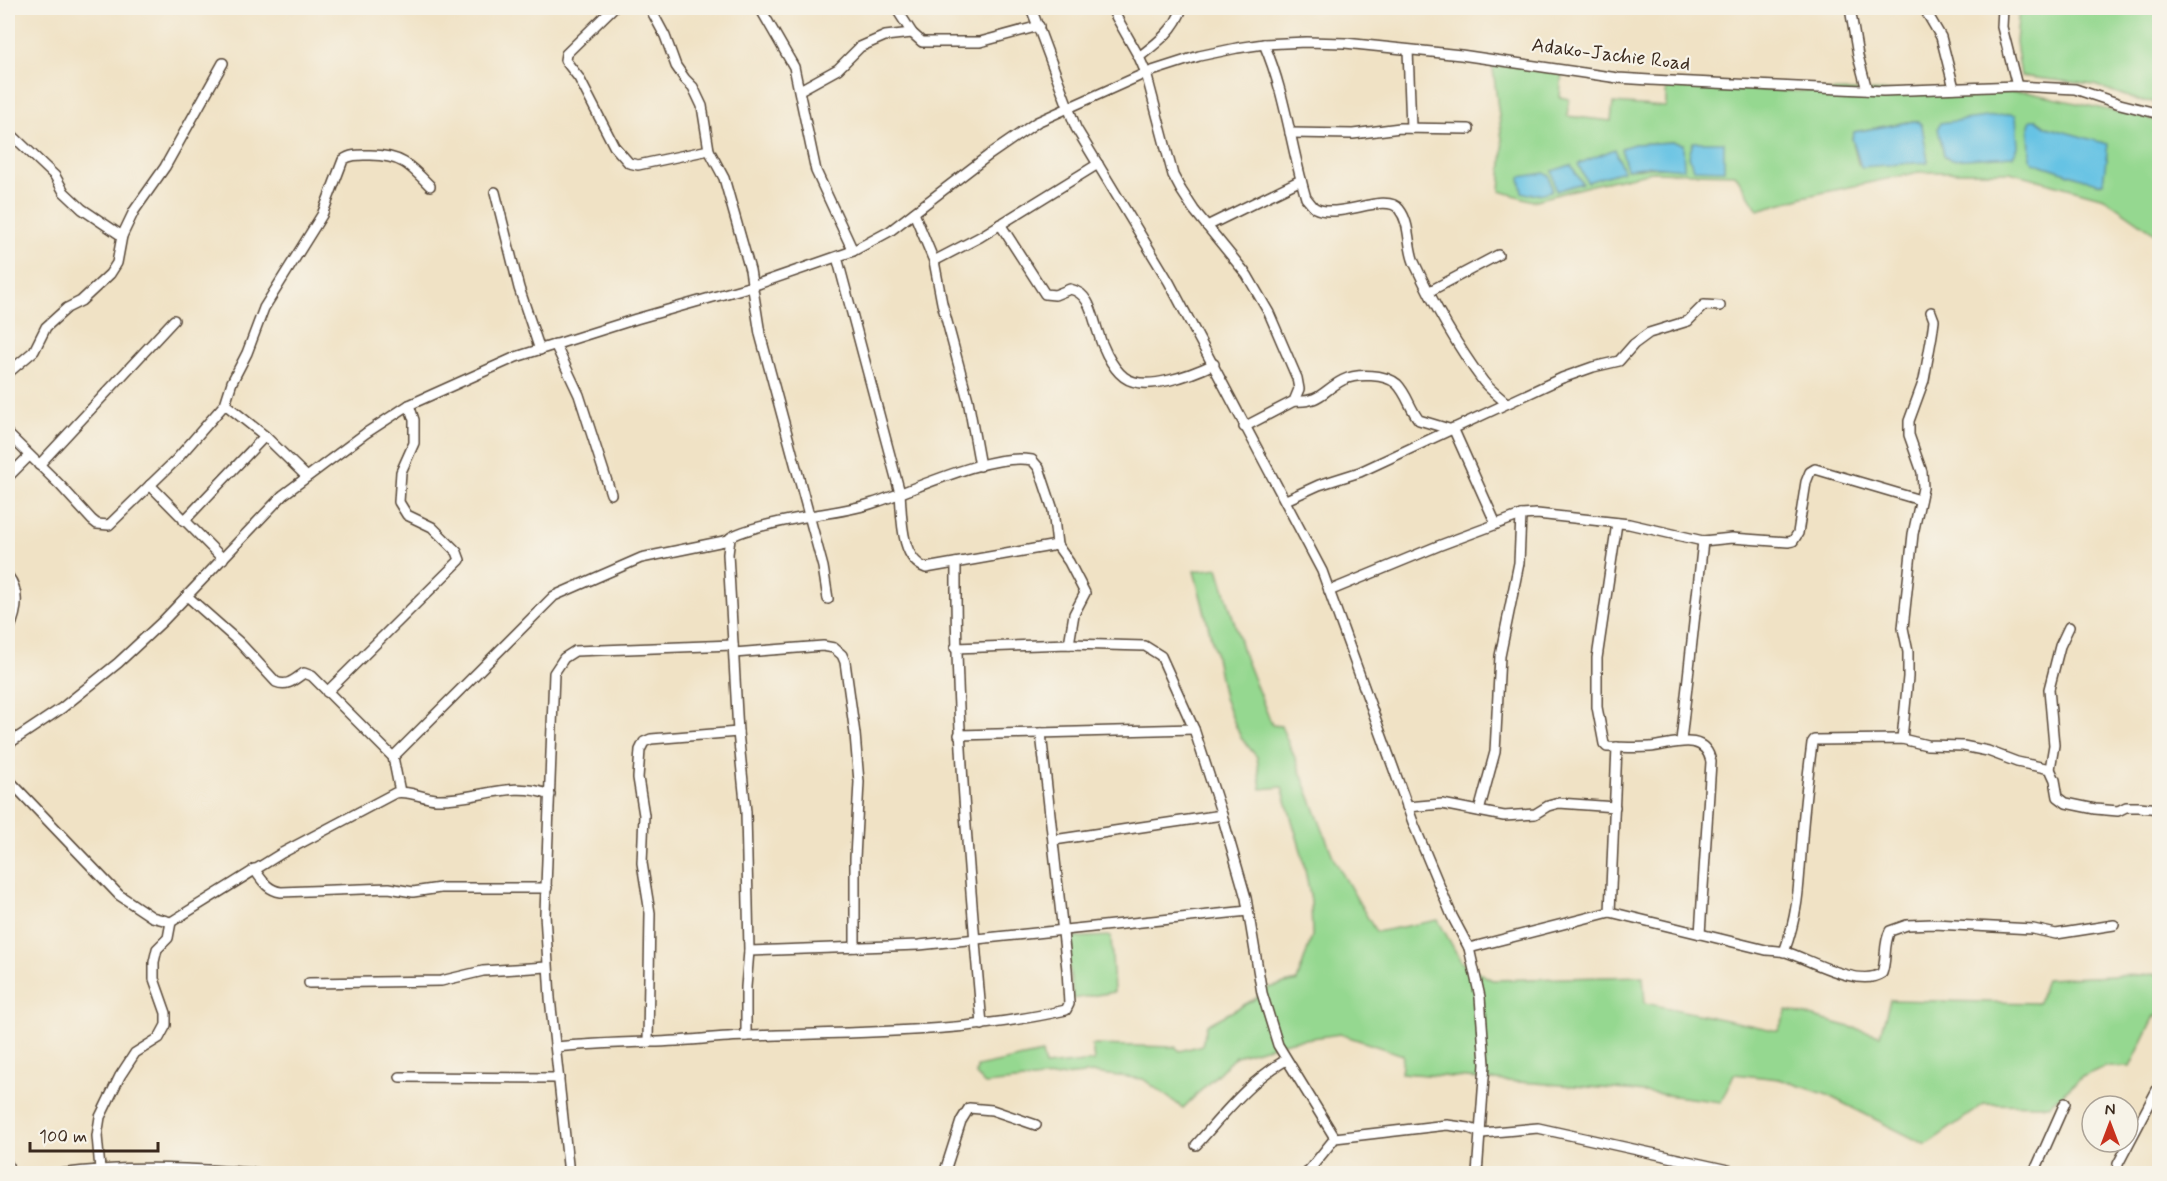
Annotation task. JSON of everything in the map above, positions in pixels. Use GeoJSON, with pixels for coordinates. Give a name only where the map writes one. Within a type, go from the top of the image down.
{"type":"FeatureCollection","features":[{"type":"Feature","properties":{"kind":"street"},"geometry":{"type":"LineString","coordinates":[[613,8],[566,54],[565,60],[579,78],[614,146],[629,163],[638,165],[709,150]]}},
{"type":"Feature","properties":{"kind":"street"},"geometry":{"type":"LineString","coordinates":[[650,8],[665,36],[676,66],[698,95],[705,115],[709,150],[724,178],[750,270],[760,334],[822,567],[828,598]]}},
{"type":"Feature","properties":{"kind":"street"},"geometry":{"type":"LineString","coordinates":[[760,8],[794,67],[816,171],[853,251]]}},
{"type":"Feature","properties":{"kind":"street"},"geometry":{"type":"LineString","coordinates":[[897,8],[912,33],[922,42],[971,43],[995,39],[1039,26]]}},
{"type":"Feature","properties":{"kind":"street"},"geometry":{"type":"LineString","coordinates":[[1031,8],[1076,128],[1214,364],[1244,427],[1286,500],[1322,571],[1407,807],[1452,916],[1468,948],[1480,997],[1484,1053],[1482,1133],[1477,1173]]}},
{"type":"Feature","properties":{"kind":"street"},"geometry":{"type":"LineString","coordinates":[[1138,57],[1173,26],[1182,8]]}},
{"type":"Feature","properties":{"kind":"street"},"geometry":{"type":"LineString","coordinates":[[1850,8],[1858,56],[1867,90]]}},
{"type":"Feature","properties":{"kind":"street"},"geometry":{"type":"LineString","coordinates":[[1924,8],[1941,37],[1954,88]]}},
{"type":"Feature","properties":{"kind":"street"},"geometry":{"type":"LineString","coordinates":[[2003,8],[2002,27],[2017,86]]}},
{"type":"Feature","properties":{"kind":"street"},"geometry":{"type":"LineString","coordinates":[[1113,11],[1146,73],[1173,175],[1207,226],[1247,275],[1269,313],[1297,378],[1299,389],[1294,401]]}},
{"type":"Feature","properties":{"kind":"street"},"geometry":{"type":"LineString","coordinates":[[800,90],[838,69],[860,47],[885,36],[912,33]]}},
{"type":"Feature","properties":{"kind":"street","name":"Adako-Jachie Road"},"geometry":{"type":"LineString","coordinates":[[8,744],[85,691],[141,642],[268,510],[306,476],[409,405],[499,364],[555,344],[752,286],[853,251],[890,231],[1024,130],[1067,107],[1146,73],[1199,56],[1264,44],[1345,43],[1503,60],[1618,78],[1867,90],[2017,86],[2075,89],[2132,108],[2160,114]]}},
{"type":"Feature","properties":{"kind":"street"},"geometry":{"type":"LineString","coordinates":[[1264,44],[1270,58],[1306,198],[1315,208],[1325,210],[1350,210],[1382,203],[1398,207],[1406,222],[1409,246],[1414,261],[1445,321],[1484,382],[1506,403]]}},
{"type":"Feature","properties":{"kind":"street"},"geometry":{"type":"LineString","coordinates":[[1408,50],[1411,128]]}},
{"type":"Feature","properties":{"kind":"street"},"geometry":{"type":"LineString","coordinates":[[8,373],[34,351],[46,327],[67,308],[81,301],[110,274],[117,263],[122,236],[134,211],[165,167],[223,63]]}},
{"type":"Feature","properties":{"kind":"street"},"geometry":{"type":"LineString","coordinates":[[1290,133],[1353,134],[1385,129],[1469,129]]}},
{"type":"Feature","properties":{"kind":"street"},"geometry":{"type":"LineString","coordinates":[[12,135],[55,176],[64,192],[82,209],[122,236]]}},
{"type":"Feature","properties":{"kind":"street"},"geometry":{"type":"LineString","coordinates":[[8,435],[92,520],[103,526],[109,525],[176,459],[225,404],[232,382],[248,353],[264,308],[322,214],[343,160],[356,154],[384,154],[409,164],[430,186]]}},
{"type":"Feature","properties":{"kind":"street"},"geometry":{"type":"LineString","coordinates":[[934,261],[957,250],[1098,164]]}},
{"type":"Feature","properties":{"kind":"street"},"geometry":{"type":"LineString","coordinates":[[1207,226],[1301,180]]}},
{"type":"Feature","properties":{"kind":"street"},"geometry":{"type":"LineString","coordinates":[[495,192],[519,288],[540,350]]}},
{"type":"Feature","properties":{"kind":"street"},"geometry":{"type":"LineString","coordinates":[[914,213],[934,261],[944,310],[968,400],[980,466]]}},
{"type":"Feature","properties":{"kind":"street"},"geometry":{"type":"LineString","coordinates":[[1000,224],[1045,294],[1055,295],[1070,289],[1083,295],[1089,304],[1101,341],[1125,378],[1137,382],[1179,379],[1214,364]]}},
{"type":"Feature","properties":{"kind":"street"},"geometry":{"type":"LineString","coordinates":[[1430,291],[1498,255]]}},
{"type":"Feature","properties":{"kind":"street"},"geometry":{"type":"LineString","coordinates":[[837,257],[900,493],[904,534],[910,554],[919,565],[926,568],[1057,545]]}},
{"type":"Feature","properties":{"kind":"street"},"geometry":{"type":"LineString","coordinates":[[1286,500],[1319,485],[1360,472],[1562,378],[1619,361],[1634,344],[1649,333],[1688,321],[1704,305],[1720,306]]}},
{"type":"Feature","properties":{"kind":"street"},"geometry":{"type":"LineString","coordinates":[[1902,739],[1908,676],[1908,652],[1903,628],[1913,534],[1923,488],[1922,472],[1910,435],[1910,421],[1924,380],[1934,320],[1931,312]]}},
{"type":"Feature","properties":{"kind":"street"},"geometry":{"type":"LineString","coordinates":[[39,465],[174,320]]}},
{"type":"Feature","properties":{"kind":"street"},"geometry":{"type":"LineString","coordinates":[[555,344],[579,394],[611,494]]}},
{"type":"Feature","properties":{"kind":"street"},"geometry":{"type":"LineString","coordinates":[[1244,427],[1294,401],[1304,402],[1318,398],[1346,378],[1360,376],[1387,378],[1401,389],[1419,420],[1451,429],[1496,524]]}},
{"type":"Feature","properties":{"kind":"street"},"geometry":{"type":"LineString","coordinates":[[225,404],[265,435],[306,476]]}},
{"type":"Feature","properties":{"kind":"street"},"geometry":{"type":"LineString","coordinates":[[327,692],[460,560],[457,552],[432,527],[407,515],[399,502],[401,472],[414,443],[414,420],[409,405]]}},
{"type":"Feature","properties":{"kind":"street"},"geometry":{"type":"LineString","coordinates":[[184,521],[265,435]]}},
{"type":"Feature","properties":{"kind":"street"},"geometry":{"type":"LineString","coordinates":[[8,477],[29,456]]}},
{"type":"Feature","properties":{"kind":"street"},"geometry":{"type":"LineString","coordinates":[[393,757],[554,596],[641,558],[729,540],[738,532],[865,506],[980,466],[1024,458],[1032,460],[1038,468],[1053,510],[1057,545],[1085,593],[1074,614],[1068,644]]}},
{"type":"Feature","properties":{"kind":"street"},"geometry":{"type":"LineString","coordinates":[[1329,591],[1496,524],[1521,516],[1537,514],[1617,523],[1703,541],[1732,538],[1784,543],[1793,541],[1798,533],[1808,477],[1810,472],[1815,470],[1920,500]]}},
{"type":"Feature","properties":{"kind":"street"},"geometry":{"type":"LineString","coordinates":[[150,485],[222,559]]}},
{"type":"Feature","properties":{"kind":"street"},"geometry":{"type":"LineString","coordinates":[[1479,811],[1496,752],[1500,656],[1519,563],[1521,516]]}},
{"type":"Feature","properties":{"kind":"street"},"geometry":{"type":"LineString","coordinates":[[1617,523],[1597,658],[1597,707],[1604,744],[1607,747],[1651,747],[1681,741],[1703,746],[1709,752],[1711,762],[1700,934]]}},
{"type":"Feature","properties":{"kind":"street"},"geometry":{"type":"LineString","coordinates":[[729,540],[738,732],[746,812],[749,951],[746,1036]]}},
{"type":"Feature","properties":{"kind":"street"},"geometry":{"type":"LineString","coordinates":[[1681,741],[1703,541]]}},
{"type":"Feature","properties":{"kind":"street"},"geometry":{"type":"LineString","coordinates":[[956,563],[955,648],[959,735],[982,1025]]}},
{"type":"Feature","properties":{"kind":"street"},"geometry":{"type":"LineString","coordinates":[[8,576],[15,586],[17,596],[8,632]]}},
{"type":"Feature","properties":{"kind":"street"},"geometry":{"type":"LineString","coordinates":[[187,596],[239,642],[276,682],[286,684],[307,673],[393,757],[400,792]]}},
{"type":"Feature","properties":{"kind":"street"},"geometry":{"type":"LineString","coordinates":[[2069,627],[2060,646],[2049,689],[2054,745],[2050,769],[2058,797],[2066,803],[2095,809],[2118,811],[2126,807],[2160,809]]}},
{"type":"Feature","properties":{"kind":"street"},"geometry":{"type":"LineString","coordinates":[[955,648],[1068,644],[1144,646],[1161,656],[1194,729],[1222,815],[1248,911],[1262,993],[1278,1045],[1335,1138]]}},
{"type":"Feature","properties":{"kind":"street"},"geometry":{"type":"LineString","coordinates":[[569,1173],[547,967],[545,915],[555,673],[567,654],[575,651],[824,646],[834,648],[842,656],[845,662],[854,725],[859,782],[855,858],[855,947]]}},
{"type":"Feature","properties":{"kind":"street"},"geometry":{"type":"LineString","coordinates":[[959,735],[1194,729]]}},
{"type":"Feature","properties":{"kind":"street"},"geometry":{"type":"LineString","coordinates":[[648,1042],[650,913],[642,863],[644,815],[639,789],[640,750],[644,742],[651,739],[738,732]]}},
{"type":"Feature","properties":{"kind":"street"},"geometry":{"type":"LineString","coordinates":[[556,1047],[746,1036],[855,1034],[982,1025],[1022,1020],[1066,1010],[1068,1004],[1067,969],[1041,732]]}},
{"type":"Feature","properties":{"kind":"street"},"geometry":{"type":"LineString","coordinates":[[1784,952],[1794,928],[1804,806],[1814,740],[1902,739],[1927,745],[1963,746],[2050,769]]}},
{"type":"Feature","properties":{"kind":"street"},"geometry":{"type":"LineString","coordinates":[[1610,912],[1617,747]]}},
{"type":"Feature","properties":{"kind":"street"},"geometry":{"type":"LineString","coordinates":[[8,779],[119,895],[152,917],[171,922],[255,869],[344,819],[400,792],[420,797],[453,799],[511,788],[537,789],[550,795]]}},
{"type":"Feature","properties":{"kind":"street"},"geometry":{"type":"LineString","coordinates":[[1407,807],[1442,804],[1504,816],[1535,814],[1548,806],[1559,803],[1615,807]]}},
{"type":"Feature","properties":{"kind":"street"},"geometry":{"type":"LineString","coordinates":[[1054,840],[1222,815]]}},
{"type":"Feature","properties":{"kind":"street"},"geometry":{"type":"LineString","coordinates":[[255,869],[267,887],[272,891],[280,892],[389,888],[413,892],[440,888],[547,888]]}},
{"type":"Feature","properties":{"kind":"street"},"geometry":{"type":"LineString","coordinates":[[749,951],[919,945],[1248,911]]}},
{"type":"Feature","properties":{"kind":"street"},"geometry":{"type":"LineString","coordinates":[[1468,948],[1610,912],[1766,950],[1784,952],[1836,972],[1874,977],[1882,973],[1887,936],[1896,928],[1934,924],[2033,929],[2056,934],[2114,925]]}},
{"type":"Feature","properties":{"kind":"street"},"geometry":{"type":"LineString","coordinates":[[100,1169],[97,1136],[100,1116],[120,1076],[135,1053],[159,1038],[166,1025],[166,1013],[154,979],[154,962],[157,949],[168,938],[171,922]]}},
{"type":"Feature","properties":{"kind":"street"},"geometry":{"type":"LineString","coordinates":[[309,983],[441,981],[483,971],[547,967]]}},
{"type":"Feature","properties":{"kind":"street"},"geometry":{"type":"LineString","coordinates":[[1196,1145],[1243,1092],[1265,1073],[1286,1060]]}},
{"type":"Feature","properties":{"kind":"street"},"geometry":{"type":"LineString","coordinates":[[400,1077],[559,1078]]}},
{"type":"Feature","properties":{"kind":"street"},"geometry":{"type":"LineString","coordinates":[[2117,1173],[2118,1164],[2160,1084]]}},
{"type":"Feature","properties":{"kind":"street"},"geometry":{"type":"LineString","coordinates":[[2031,1173],[2037,1166],[2065,1103]]}},
{"type":"Feature","properties":{"kind":"street"},"geometry":{"type":"LineString","coordinates":[[944,1173],[961,1121],[969,1108],[992,1110],[1036,1125]]}},
{"type":"Feature","properties":{"kind":"street"},"geometry":{"type":"LineString","coordinates":[[1306,1173],[1335,1138],[1447,1125],[1469,1128],[1482,1133],[1538,1128],[1746,1173]]}},
{"type":"Feature","properties":{"kind":"street"},"geometry":{"type":"LineString","coordinates":[[8,1165],[9,1173]]}},
{"type":"Feature","properties":{"kind":"street"},"geometry":{"type":"LineString","coordinates":[[60,1173],[100,1169],[195,1169],[273,1173]]}},
{"type":"Feature","properties":{"kind":"green space"},"geometry":{"type":"Polygon","coordinates":[[[2019,8],[2159,8],[2159,102],[2140,101],[2094,85],[2021,76],[2016,42],[2019,8]]]}},
{"type":"Feature","properties":{"kind":"green space"},"geometry":{"type":"Polygon","coordinates":[[[1492,61],[1562,72],[1560,97],[1569,99],[1567,116],[1611,121],[1613,103],[1666,107],[1666,85],[1795,91],[2026,92],[2159,121],[2159,236],[2104,198],[2010,172],[1919,172],[1807,196],[1758,210],[1735,174],[1652,172],[1533,201],[1500,191],[1503,148],[1492,61]],[[2037,120],[2030,158],[2034,162],[2101,184],[2047,127],[2037,120]],[[1913,121],[1854,132],[1852,138],[1858,164],[1928,162],[1922,126],[1913,121]],[[1673,142],[1634,144],[1627,169],[1665,167],[1683,144],[1673,142]]]}},
{"type":"Feature","properties":{"kind":"green space"},"geometry":{"type":"Polygon","coordinates":[[[1218,568],[1245,658],[1272,725],[1281,726],[1334,859],[1376,932],[1438,920],[1462,963],[1492,980],[1643,976],[1645,1003],[1778,1031],[1787,1010],[1880,1035],[1890,1000],[2038,1003],[2046,979],[2159,974],[2159,1015],[2155,1016],[2130,1067],[2105,1067],[2082,1077],[2049,1105],[1984,1104],[1926,1145],[1825,1094],[1779,1079],[1734,1074],[1721,1102],[1628,1090],[1401,1073],[1403,1055],[1340,1034],[1291,1041],[1236,1056],[1183,1108],[1143,1079],[1094,1073],[985,1084],[976,1075],[977,1067],[1042,1053],[1045,1066],[1094,1061],[1092,1045],[1175,1047],[1180,1051],[1202,1045],[1207,1025],[1253,1000],[1268,988],[1297,981],[1312,936],[1311,901],[1302,854],[1282,787],[1261,789],[1257,757],[1241,738],[1224,698],[1215,652],[1194,571],[1218,568]]]}},
{"type":"Feature","properties":{"kind":"green space"},"geometry":{"type":"Polygon","coordinates":[[[1111,936],[1114,992],[1073,999],[1066,938],[1111,936]]]}},
{"type":"Feature","properties":{"kind":"water"},"geometry":{"type":"Polygon","coordinates":[[[2016,115],[2018,147],[2013,156],[1951,160],[1944,155],[1938,128],[1940,123],[2016,115]]]}},
{"type":"Feature","properties":{"kind":"water"},"geometry":{"type":"Polygon","coordinates":[[[2031,120],[2037,120],[2047,127],[2108,144],[2103,183],[2033,162],[2030,158],[2029,125],[2031,120]]]}},
{"type":"Feature","properties":{"kind":"water"},"geometry":{"type":"Polygon","coordinates":[[[1914,121],[1922,126],[1928,162],[1861,167],[1852,138],[1854,132],[1914,121]]]}},
{"type":"Feature","properties":{"kind":"water"},"geometry":{"type":"Polygon","coordinates":[[[1673,142],[1683,144],[1684,169],[1651,166],[1627,169],[1621,148],[1634,144],[1673,142]]]}},
{"type":"Feature","properties":{"kind":"water"},"geometry":{"type":"Polygon","coordinates":[[[1693,142],[1724,142],[1724,170],[1693,169],[1689,156],[1693,142]]]}},
{"type":"Feature","properties":{"kind":"water"},"geometry":{"type":"Polygon","coordinates":[[[1615,149],[1623,171],[1587,182],[1578,164],[1615,149]]]}},
{"type":"Feature","properties":{"kind":"water"},"geometry":{"type":"Polygon","coordinates":[[[1571,165],[1582,183],[1556,191],[1552,171],[1571,165]]]}},
{"type":"Feature","properties":{"kind":"water"},"geometry":{"type":"Polygon","coordinates":[[[1544,173],[1549,176],[1551,191],[1536,194],[1522,192],[1520,177],[1544,173]]]}}]}
